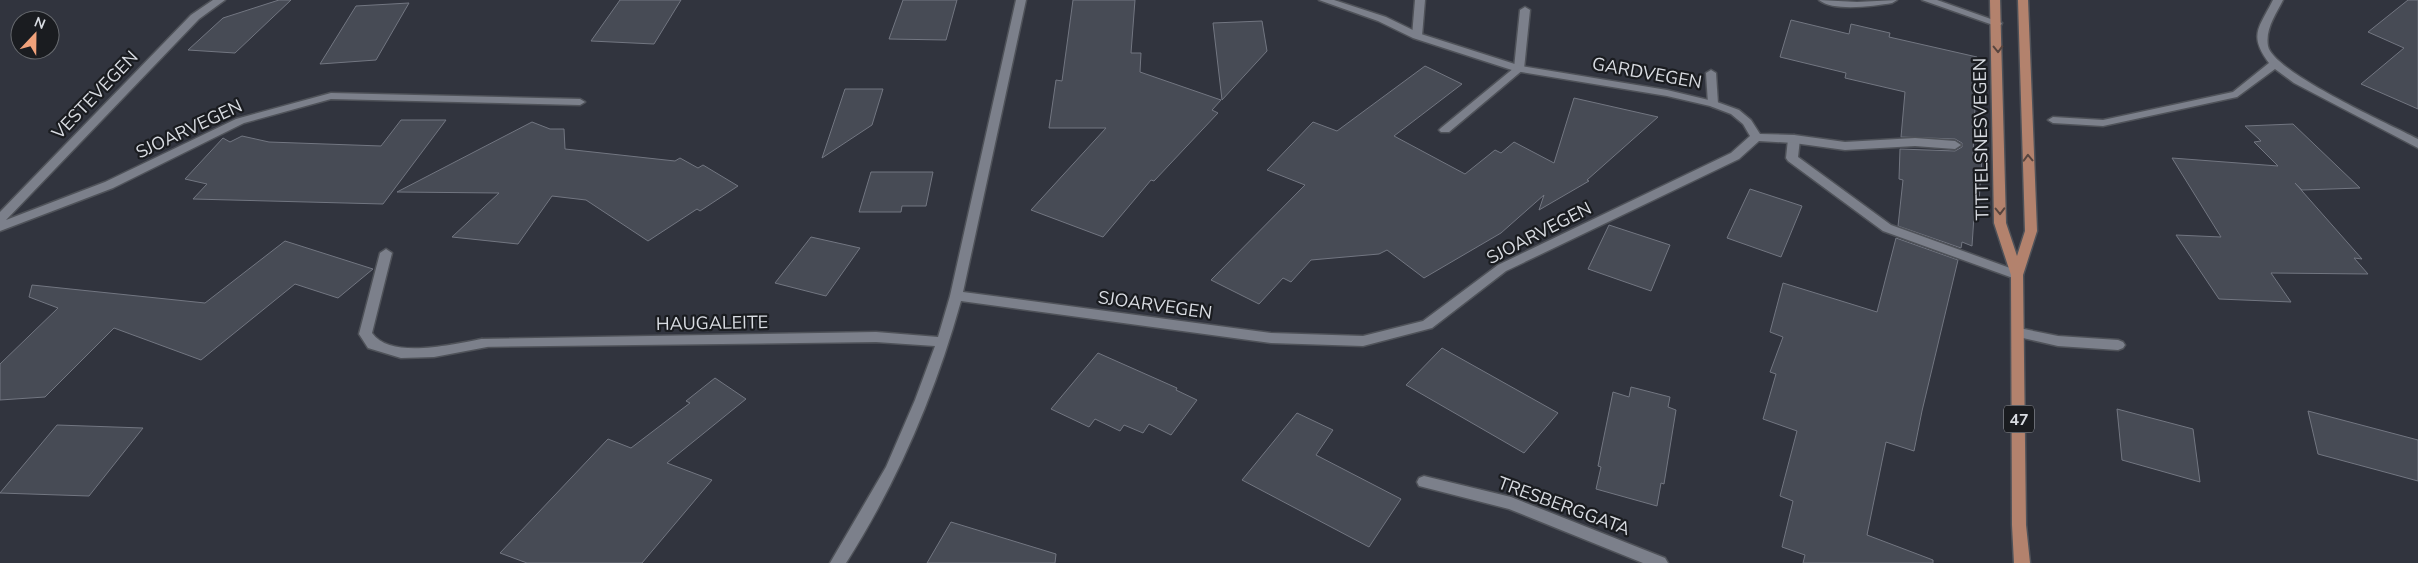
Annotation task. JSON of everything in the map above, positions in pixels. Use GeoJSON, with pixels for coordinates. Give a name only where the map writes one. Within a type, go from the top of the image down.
{"type":"FeatureCollection","features":[{"type":"Feature","properties":{"kind":"main road","name":"TITTELSNESVEGEN"},"geometry":{"type":"LineString","coordinates":[[1995,0],[2000,223],[2017,274],[2019,525],[2022,563]]}},
{"type":"Feature","properties":{"kind":"main road","name":"TITTELSNESVEGEN"},"geometry":{"type":"LineString","coordinates":[[2017,274],[2031,231],[2023,0]]}},
{"type":"Feature","properties":{"kind":"street","name":"VESTEVEGEN"},"geometry":{"type":"LineString","coordinates":[[0,219],[195,17],[220,0]]}},
{"type":"Feature","properties":{"kind":"street"},"geometry":{"type":"LineString","coordinates":[[838,563],[854,540],[907,439],[943,342],[956,296],[1021,0]]}},
{"type":"Feature","properties":{"kind":"street","name":"GARDVEGEN"},"geometry":{"type":"LineString","coordinates":[[1324,0],[1382,19],[1417,36],[1519,69],[1667,93],[1714,104],[1735,112],[1747,122],[1756,137]]}},
{"type":"Feature","properties":{"kind":"street"},"geometry":{"type":"LineString","coordinates":[[1417,36],[1420,0]]}},
{"type":"Feature","properties":{"kind":"street"},"geometry":{"type":"LineString","coordinates":[[1824,0],[1857,5],[1892,0]]}},
{"type":"Feature","properties":{"kind":"street"},"geometry":{"type":"LineString","coordinates":[[1927,0],[1997,24]]}},
{"type":"Feature","properties":{"kind":"street"},"geometry":{"type":"LineString","coordinates":[[2278,0],[2262,32],[2263,48],[2275,64],[2298,81],[2418,144]]}},
{"type":"Feature","properties":{"kind":"street"},"geometry":{"type":"LineString","coordinates":[[1445,130],[1519,69],[1525,10]]}},
{"type":"Feature","properties":{"kind":"street"},"geometry":{"type":"LineString","coordinates":[[2053,120],[2104,123],[2236,94],[2275,64]]}},
{"type":"Feature","properties":{"kind":"street"},"geometry":{"type":"LineString","coordinates":[[1711,73],[1714,104]]}},
{"type":"Feature","properties":{"kind":"street","name":"SJOARVEGEN"},"geometry":{"type":"LineString","coordinates":[[0,227],[109,185],[240,121],[331,96],[580,102]]}},
{"type":"Feature","properties":{"kind":"street"},"geometry":{"type":"LineString","coordinates":[[1756,137],[1794,139],[1846,146],[1915,142],[1955,145]]}},
{"type":"Feature","properties":{"kind":"street","name":"SJOARVEGEN"},"geometry":{"type":"LineString","coordinates":[[956,296],[1271,338],[1363,341],[1427,325],[1502,268],[1735,156],[1756,137]]}},
{"type":"Feature","properties":{"kind":"street"},"geometry":{"type":"LineString","coordinates":[[1794,139],[1792,158],[1887,228],[2017,274]]}},
{"type":"Feature","properties":{"kind":"street","name":"HAUGALEITE"},"geometry":{"type":"LineString","coordinates":[[386,253],[365,334],[373,345],[401,353],[434,352],[482,344],[876,337],[943,342]]}},
{"type":"Feature","properties":{"kind":"street"},"geometry":{"type":"LineString","coordinates":[[2018,333],[2058,341],[2118,344]]}},
{"type":"Feature","properties":{"kind":"street","name":"TRESBERGGATA"},"geometry":{"type":"LineString","coordinates":[[1424,482],[1511,503],[1660,563]]}},
{"type":"Feature","properties":{"kind":"building"},"geometry":{"type":"Polygon","coordinates":[[[279,0],[291,0],[235,53],[188,50],[223,18],[279,0]]]}},
{"type":"Feature","properties":{"kind":"building"},"geometry":{"type":"Polygon","coordinates":[[[620,0],[681,0],[654,44],[591,41],[620,0]]]}},
{"type":"Feature","properties":{"kind":"building"},"geometry":{"type":"Polygon","coordinates":[[[903,0],[957,0],[946,40],[889,39],[903,0]]]}},
{"type":"Feature","properties":{"kind":"building"},"geometry":{"type":"Polygon","coordinates":[[[1073,0],[1135,0],[1131,53],[1141,53],[1140,72],[1221,100],[1212,110],[1218,113],[1154,181],[1151,180],[1103,237],[1031,210],[1106,128],[1049,128],[1056,80],[1062,81],[1073,0]]]}},
{"type":"Feature","properties":{"kind":"building"},"geometry":{"type":"Polygon","coordinates":[[[2408,0],[2418,0],[2418,109],[2361,84],[2404,48],[2368,32],[2408,0]]]}},
{"type":"Feature","properties":{"kind":"building"},"geometry":{"type":"Polygon","coordinates":[[[409,3],[376,60],[320,64],[356,6],[409,3]]]}},
{"type":"Feature","properties":{"kind":"building"},"geometry":{"type":"Polygon","coordinates":[[[1791,20],[1849,34],[1851,24],[1890,33],[1889,37],[1977,57],[1973,156],[1982,158],[1979,202],[1975,201],[1972,246],[1962,242],[1961,248],[1898,226],[1903,180],[1899,179],[1900,149],[1955,151],[1962,147],[1962,143],[1955,139],[1901,137],[1905,92],[1845,78],[1846,73],[1780,57],[1791,20]]]}},
{"type":"Feature","properties":{"kind":"building"},"geometry":{"type":"Polygon","coordinates":[[[1262,21],[1267,51],[1222,100],[1213,23],[1262,21]]]}},
{"type":"Feature","properties":{"kind":"building"},"geometry":{"type":"Polygon","coordinates":[[[1425,66],[1462,84],[1394,136],[1465,174],[1495,150],[1501,153],[1514,142],[1554,163],[1574,98],[1658,117],[1587,180],[1589,181],[1539,210],[1544,195],[1501,233],[1424,278],[1387,250],[1379,254],[1311,260],[1291,282],[1283,278],[1259,304],[1211,280],[1305,185],[1267,170],[1313,122],[1337,131],[1425,66]]]}},
{"type":"Feature","properties":{"kind":"building"},"geometry":{"type":"Polygon","coordinates":[[[845,89],[883,89],[872,125],[822,158],[845,89]]]}},
{"type":"Feature","properties":{"kind":"building"},"geometry":{"type":"Polygon","coordinates":[[[401,120],[446,120],[383,204],[193,199],[207,184],[185,179],[223,138],[230,142],[242,136],[269,142],[381,146],[401,120]]]}},
{"type":"Feature","properties":{"kind":"building"},"geometry":{"type":"Polygon","coordinates":[[[532,122],[550,129],[564,129],[565,149],[675,161],[680,158],[698,168],[703,165],[738,186],[700,211],[697,209],[648,241],[586,200],[552,196],[518,244],[452,237],[499,193],[397,192],[532,122]]]}},
{"type":"Feature","properties":{"kind":"building"},"geometry":{"type":"Polygon","coordinates":[[[2293,124],[2360,188],[2302,190],[2295,183],[2362,259],[2354,258],[2368,274],[2271,273],[2291,302],[2219,299],[2176,235],[2221,237],[2172,158],[2278,166],[2254,142],[2261,141],[2245,126],[2293,124]]]}},
{"type":"Feature","properties":{"kind":"building"},"geometry":{"type":"Polygon","coordinates":[[[871,172],[933,172],[926,206],[902,206],[901,212],[859,212],[871,172]]]}},
{"type":"Feature","properties":{"kind":"building"},"geometry":{"type":"Polygon","coordinates":[[[1750,189],[1802,206],[1781,257],[1727,238],[1750,189]]]}},
{"type":"Feature","properties":{"kind":"building"},"geometry":{"type":"Polygon","coordinates":[[[1609,225],[1670,245],[1651,291],[1588,269],[1609,225]]]}},
{"type":"Feature","properties":{"kind":"building"},"geometry":{"type":"Polygon","coordinates":[[[811,237],[860,248],[826,296],[775,283],[811,237]]]}},
{"type":"Feature","properties":{"kind":"building"},"geometry":{"type":"Polygon","coordinates":[[[1896,238],[1958,260],[1914,451],[1886,442],[1867,535],[1933,560],[1933,563],[1803,563],[1805,555],[1782,547],[1793,501],[1780,496],[1797,431],[1763,419],[1776,374],[1770,372],[1783,337],[1770,332],[1783,283],[1877,312],[1896,238]]]}},
{"type":"Feature","properties":{"kind":"building"},"geometry":{"type":"Polygon","coordinates":[[[285,241],[373,269],[338,298],[295,284],[201,360],[114,328],[45,397],[0,400],[0,364],[58,308],[29,297],[32,285],[205,303],[285,241]]]}},
{"type":"Feature","properties":{"kind":"building"},"geometry":{"type":"Polygon","coordinates":[[[1442,348],[1558,413],[1524,453],[1406,385],[1442,348]]]}},
{"type":"Feature","properties":{"kind":"building"},"geometry":{"type":"Polygon","coordinates":[[[1098,353],[1177,388],[1176,390],[1197,400],[1171,435],[1149,424],[1143,433],[1124,425],[1120,431],[1095,419],[1089,427],[1051,409],[1098,353]]]}},
{"type":"Feature","properties":{"kind":"building"},"geometry":{"type":"Polygon","coordinates":[[[715,378],[746,399],[667,463],[712,480],[642,563],[527,563],[500,553],[608,439],[631,448],[690,403],[686,401],[715,378]]]}},
{"type":"Feature","properties":{"kind":"building"},"geometry":{"type":"Polygon","coordinates":[[[1631,387],[1670,397],[1668,407],[1676,410],[1664,484],[1661,483],[1657,506],[1596,489],[1601,467],[1598,466],[1613,392],[1629,397],[1631,387]]]}},
{"type":"Feature","properties":{"kind":"building"},"geometry":{"type":"Polygon","coordinates":[[[2117,409],[2193,429],[2200,482],[2122,460],[2117,409]]]}},
{"type":"Feature","properties":{"kind":"building"},"geometry":{"type":"Polygon","coordinates":[[[2308,411],[2418,440],[2418,481],[2318,454],[2308,411]]]}},
{"type":"Feature","properties":{"kind":"building"},"geometry":{"type":"Polygon","coordinates":[[[1297,413],[1333,430],[1316,455],[1401,499],[1369,547],[1242,480],[1297,413]]]}},
{"type":"Feature","properties":{"kind":"building"},"geometry":{"type":"Polygon","coordinates":[[[57,425],[143,428],[89,496],[0,493],[57,425]]]}},
{"type":"Feature","properties":{"kind":"building"},"geometry":{"type":"Polygon","coordinates":[[[951,522],[1056,554],[1055,563],[927,563],[951,522]]]}}]}
